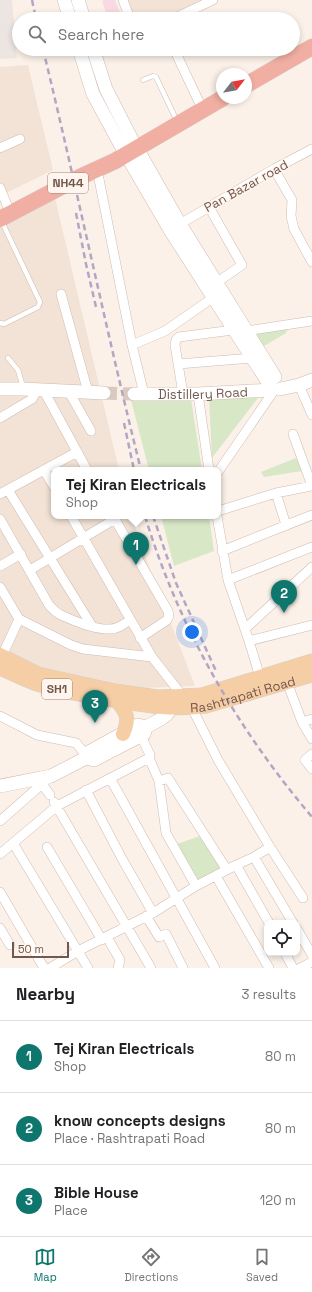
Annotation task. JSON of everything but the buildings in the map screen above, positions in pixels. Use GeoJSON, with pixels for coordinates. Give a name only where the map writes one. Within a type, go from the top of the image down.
{"type":"FeatureCollection","features":[{"type":"Feature","properties":{"kind":"highway"},"geometry":{"type":"LineString","coordinates":[[300,43],[312,36]]}},
{"type":"Feature","properties":{"kind":"highway"},"geometry":{"type":"LineString","coordinates":[[300,54],[312,47]]}},
{"type":"Feature","properties":{"kind":"highway"},"geometry":{"type":"LineString","coordinates":[[252,71],[277,56]]}},
{"type":"Feature","properties":{"kind":"highway"},"geometry":{"type":"LineString","coordinates":[[252,82],[296,56]]}},
{"type":"Feature","properties":{"kind":"highway","name":"NH44"},"geometry":{"type":"LineString","coordinates":[[2,213],[97,169],[174,115],[216,92]]}},
{"type":"Feature","properties":{"kind":"highway","name":"NH44"},"geometry":{"type":"LineString","coordinates":[[2,213],[64,177],[216,102]]}},
{"type":"Feature","properties":{"kind":"main road","name":"SH1"},"geometry":{"type":"LineString","coordinates":[[1,660],[35,684],[76,694],[117,701],[180,703]]}},
{"type":"Feature","properties":{"kind":"main road","name":"SH1"},"geometry":{"type":"LineString","coordinates":[[1,660],[38,674],[115,691],[158,697],[180,703]]}},
{"type":"Feature","properties":{"kind":"main road","name":"Rashtrapati Road"},"geometry":{"type":"LineString","coordinates":[[180,703],[312,661]]}},
{"type":"Feature","properties":{"kind":"main road","name":"Rashtrapati Road"},"geometry":{"type":"LineString","coordinates":[[180,703],[206,706],[312,675]]}},
{"type":"Feature","properties":{"kind":"main road"},"geometry":{"type":"LineString","coordinates":[[117,701],[127,716],[128,725],[123,734]]}},
{"type":"Feature","properties":{"kind":"street"},"geometry":{"type":"LineString","coordinates":[[64,0],[68,12]]}},
{"type":"Feature","properties":{"kind":"street"},"geometry":{"type":"LineString","coordinates":[[78,0],[82,12]]}},
{"type":"Feature","properties":{"kind":"street"},"geometry":{"type":"LineString","coordinates":[[123,0],[127,12]]}},
{"type":"Feature","properties":{"kind":"street"},"geometry":{"type":"LineString","coordinates":[[187,12],[213,0]]}},
{"type":"Feature","properties":{"kind":"street"},"geometry":{"type":"LineString","coordinates":[[81,56],[93,94],[180,224],[216,283],[240,330],[275,388],[221,468]]}},
{"type":"Feature","properties":{"kind":"street"},"geometry":{"type":"LineString","coordinates":[[95,56],[106,90],[129,146],[170,230],[214,297],[240,330]]}},
{"type":"Feature","properties":{"kind":"street"},"geometry":{"type":"LineString","coordinates":[[177,56],[199,102]]}},
{"type":"Feature","properties":{"kind":"street"},"geometry":{"type":"LineString","coordinates":[[0,148],[20,139]]}},
{"type":"Feature","properties":{"kind":"street","name":"Pan Bazar road"},"geometry":{"type":"LineString","coordinates":[[180,224],[274,169],[312,149]]}},
{"type":"Feature","properties":{"kind":"street"},"geometry":{"type":"LineString","coordinates":[[97,169],[132,345],[139,394]]}},
{"type":"Feature","properties":{"kind":"street"},"geometry":{"type":"LineString","coordinates":[[274,169],[292,200],[291,216],[294,229],[312,262]]}},
{"type":"Feature","properties":{"kind":"street"},"geometry":{"type":"LineString","coordinates":[[0,188],[2,213]]}},
{"type":"Feature","properties":{"kind":"street"},"geometry":{"type":"LineString","coordinates":[[209,206],[242,266],[216,283]]}},
{"type":"Feature","properties":{"kind":"street"},"geometry":{"type":"LineString","coordinates":[[61,294],[88,392]]}},
{"type":"Feature","properties":{"kind":"street"},"geometry":{"type":"LineString","coordinates":[[132,345],[165,331],[214,297]]}},
{"type":"Feature","properties":{"kind":"street"},"geometry":{"type":"LineString","coordinates":[[183,394],[176,345],[176,340],[179,338],[312,321]]}},
{"type":"Feature","properties":{"kind":"street"},"geometry":{"type":"LineString","coordinates":[[178,364],[256,355]]}},
{"type":"Feature","properties":{"kind":"street","name":"Distillery Road"},"geometry":{"type":"LineString","coordinates":[[139,394],[198,394],[275,388],[299,385],[312,380]]}},
{"type":"Feature","properties":{"kind":"street"},"geometry":{"type":"LineString","coordinates":[[299,385],[312,415]]}},
{"type":"Feature","properties":{"kind":"street"},"geometry":{"type":"LineString","coordinates":[[0,389],[104,393]]}},
{"type":"Feature","properties":{"kind":"street"},"geometry":{"type":"LineString","coordinates":[[0,418],[32,399],[40,390]]}},
{"type":"Feature","properties":{"kind":"street"},"geometry":{"type":"LineString","coordinates":[[40,390],[85,467]]}},
{"type":"Feature","properties":{"kind":"street"},"geometry":{"type":"LineString","coordinates":[[69,392],[91,431]]}},
{"type":"Feature","properties":{"kind":"street"},"geometry":{"type":"LineString","coordinates":[[198,394],[209,467]]}},
{"type":"Feature","properties":{"kind":"street"},"geometry":{"type":"LineString","coordinates":[[221,510],[276,493],[312,486],[293,434]]}},
{"type":"Feature","properties":{"kind":"street"},"geometry":{"type":"LineString","coordinates":[[77,452],[4,492],[49,558],[92,626]]}},
{"type":"Feature","properties":{"kind":"street"},"geometry":{"type":"LineString","coordinates":[[44,470],[51,481]]}},
{"type":"Feature","properties":{"kind":"street"},"geometry":{"type":"LineString","coordinates":[[276,493],[286,525]]}},
{"type":"Feature","properties":{"kind":"street"},"geometry":{"type":"LineString","coordinates":[[222,551],[312,515]]}},
{"type":"Feature","properties":{"kind":"street"},"geometry":{"type":"LineString","coordinates":[[0,518],[49,605],[61,615],[92,626],[109,629],[120,627],[130,620]]}},
{"type":"Feature","properties":{"kind":"street"},"geometry":{"type":"LineString","coordinates":[[73,519],[140,638],[180,703],[218,760],[270,847],[303,898]]}},
{"type":"Feature","properties":{"kind":"street"},"geometry":{"type":"LineString","coordinates":[[30,570],[111,519]]}},
{"type":"Feature","properties":{"kind":"street"},"geometry":{"type":"LineString","coordinates":[[115,519],[168,610],[169,616],[167,620],[140,638]]}},
{"type":"Feature","properties":{"kind":"street"},"geometry":{"type":"LineString","coordinates":[[217,519],[228,580],[260,677]]}},
{"type":"Feature","properties":{"kind":"street"},"geometry":{"type":"LineString","coordinates":[[228,580],[312,547]]}},
{"type":"Feature","properties":{"kind":"street"},"geometry":{"type":"LineString","coordinates":[[0,566],[21,554]]}},
{"type":"Feature","properties":{"kind":"street"},"geometry":{"type":"LineString","coordinates":[[245,629],[312,567]]}},
{"type":"Feature","properties":{"kind":"street"},"geometry":{"type":"LineString","coordinates":[[0,587],[3,596],[19,619],[71,645],[83,649],[152,657]]}},
{"type":"Feature","properties":{"kind":"street"},"geometry":{"type":"LineString","coordinates":[[1,660],[19,619]]}},
{"type":"Feature","properties":{"kind":"street"},"geometry":{"type":"LineString","coordinates":[[249,641],[312,625]]}},
{"type":"Feature","properties":{"kind":"street"},"geometry":{"type":"LineString","coordinates":[[287,682],[302,722],[312,737]]}},
{"type":"Feature","properties":{"kind":"street"},"geometry":{"type":"LineString","coordinates":[[0,821],[47,780],[86,758],[90,752],[138,725],[146,727],[166,716],[180,703]]}},
{"type":"Feature","properties":{"kind":"street"},"geometry":{"type":"LineString","coordinates":[[0,716],[37,735],[76,743],[86,758],[94,760],[144,734],[146,727]]}},
{"type":"Feature","properties":{"kind":"street"},"geometry":{"type":"LineString","coordinates":[[302,722],[312,719]]}},
{"type":"Feature","properties":{"kind":"street"},"geometry":{"type":"LineString","coordinates":[[143,740],[159,781],[166,833],[196,886]]}},
{"type":"Feature","properties":{"kind":"street"},"geometry":{"type":"LineString","coordinates":[[312,754],[305,760],[312,769]]}},
{"type":"Feature","properties":{"kind":"street"},"geometry":{"type":"LineString","coordinates":[[0,854],[13,843],[54,801],[86,790],[149,758]]}},
{"type":"Feature","properties":{"kind":"street"},"geometry":{"type":"LineString","coordinates":[[110,778],[176,900],[215,968]]}},
{"type":"Feature","properties":{"kind":"street"},"geometry":{"type":"LineString","coordinates":[[159,781],[168,778],[227,870]]}},
{"type":"Feature","properties":{"kind":"street"},"geometry":{"type":"LineString","coordinates":[[0,786],[47,780]]}},
{"type":"Feature","properties":{"kind":"street"},"geometry":{"type":"LineString","coordinates":[[47,780],[54,801],[151,968]]}},
{"type":"Feature","properties":{"kind":"street"},"geometry":{"type":"LineString","coordinates":[[86,790],[150,914],[159,937],[166,934],[183,968]]}},
{"type":"Feature","properties":{"kind":"street"},"geometry":{"type":"LineString","coordinates":[[13,843],[88,968]]}},
{"type":"Feature","properties":{"kind":"street"},"geometry":{"type":"LineString","coordinates":[[50,968],[78,951],[105,939],[176,900],[196,886],[254,857],[270,847]]}},
{"type":"Feature","properties":{"kind":"street"},"geometry":{"type":"LineString","coordinates":[[47,848],[120,960],[118,968]]}},
{"type":"Feature","properties":{"kind":"street"},"geometry":{"type":"LineString","coordinates":[[254,857],[291,920]]}},
{"type":"Feature","properties":{"kind":"street"},"geometry":{"type":"LineString","coordinates":[[236,865],[267,920]]}},
{"type":"Feature","properties":{"kind":"street"},"geometry":{"type":"LineString","coordinates":[[216,876],[269,968]]}},
{"type":"Feature","properties":{"kind":"street"},"geometry":{"type":"LineString","coordinates":[[0,892],[44,968]]}},
{"type":"Feature","properties":{"kind":"street"},"geometry":{"type":"LineString","coordinates":[[0,928],[10,945]]}},
{"type":"Feature","properties":{"kind":"street"},"geometry":{"type":"LineString","coordinates":[[300,935],[312,955]]}},
{"type":"Feature","properties":{"kind":"street"},"geometry":{"type":"LineString","coordinates":[[287,956],[293,968]]}},
{"type":"Feature","properties":{"kind":"lane"},"geometry":{"type":"LineString","coordinates":[[143,80],[153,76],[156,77],[174,115]]}},
{"type":"Feature","properties":{"kind":"lane"},"geometry":{"type":"LineString","coordinates":[[0,323],[4,324],[40,305],[2,213]]}},
{"type":"Feature","properties":{"kind":"lane"},"geometry":{"type":"LineString","coordinates":[[8,358],[21,376],[23,389]]}},
{"type":"Feature","properties":{"kind":"shaded area"},"geometry":{"type":"Polygon","coordinates":[[[0,0],[12,0],[12,56],[17,56],[17,58],[0,59],[0,0]]]}},
{"type":"Feature","properties":{"kind":"shaded area"},"geometry":{"type":"Polygon","coordinates":[[[115,0],[120,12],[106,12],[102,1],[115,0]]]}},
{"type":"Feature","properties":{"kind":"shaded area"},"geometry":{"type":"Polygon","coordinates":[[[128,0],[208,0],[181,12],[132,12],[128,0]]]}},
{"type":"Feature","properties":{"kind":"shaded area"},"geometry":{"type":"Polygon","coordinates":[[[28,65],[53,170],[0,196],[0,67],[28,65]]]}},
{"type":"Feature","properties":{"kind":"shaded area"},"geometry":{"type":"Polygon","coordinates":[[[55,198],[118,467],[51,467],[51,519],[133,519],[140,543],[195,686],[143,688],[92,683],[46,671],[0,649],[0,225],[55,198]]]}},
{"type":"Feature","properties":{"kind":"green space"},"geometry":{"type":"Polygon","coordinates":[[[291,323],[286,333],[259,349],[249,332],[291,323]]]}},
{"type":"Feature","properties":{"kind":"green space"},"geometry":{"type":"Polygon","coordinates":[[[261,394],[212,458],[209,398],[261,394]]]}},
{"type":"Feature","properties":{"kind":"green space"},"geometry":{"type":"Polygon","coordinates":[[[191,399],[202,467],[148,467],[131,400],[191,399]]]}},
{"type":"Feature","properties":{"kind":"green space"},"geometry":{"type":"Polygon","coordinates":[[[296,458],[302,471],[264,477],[261,472],[296,458]]]}},
{"type":"Feature","properties":{"kind":"green space"},"geometry":{"type":"Polygon","coordinates":[[[162,519],[209,519],[214,551],[174,566],[162,519]]]}},
{"type":"Feature","properties":{"kind":"green space"},"geometry":{"type":"Polygon","coordinates":[[[200,836],[221,869],[199,881],[177,844],[200,836]]]}},
{"type":"Feature","properties":{"kind":"tunnel"},"geometry":{"type":"LineString","coordinates":[[104,393],[134,394]]}},
{"type":"Feature","properties":{"kind":"railway"},"geometry":{"type":"LineString","coordinates":[[32,0],[35,12]]}},
{"type":"Feature","properties":{"kind":"railway"},"geometry":{"type":"LineString","coordinates":[[45,56],[140,467]]}},
{"type":"Feature","properties":{"kind":"railway"},"geometry":{"type":"LineString","coordinates":[[76,213],[96,307]]}},
{"type":"Feature","properties":{"kind":"railway"},"geometry":{"type":"LineString","coordinates":[[124,423],[133,467]]}},
{"type":"Feature","properties":{"kind":"railway"},"geometry":{"type":"LineString","coordinates":[[146,519],[175,598],[213,675],[259,748],[284,783],[312,817]]}},
{"type":"Feature","properties":{"kind":"railway"},"geometry":{"type":"LineString","coordinates":[[154,519],[176,583],[216,671]]}},
{"type":"Feature","properties":{"kind":"place","name":"Tej Kiran Electricals"},"geometry":{"type":"Point","coordinates":[136,565]}},
{"type":"Feature","properties":{"kind":"place","name":"know concepts designs"},"geometry":{"type":"Point","coordinates":[284,613]}},
{"type":"Feature","properties":{"kind":"place","name":"Bible House"},"geometry":{"type":"Point","coordinates":[95,723]}}]}
